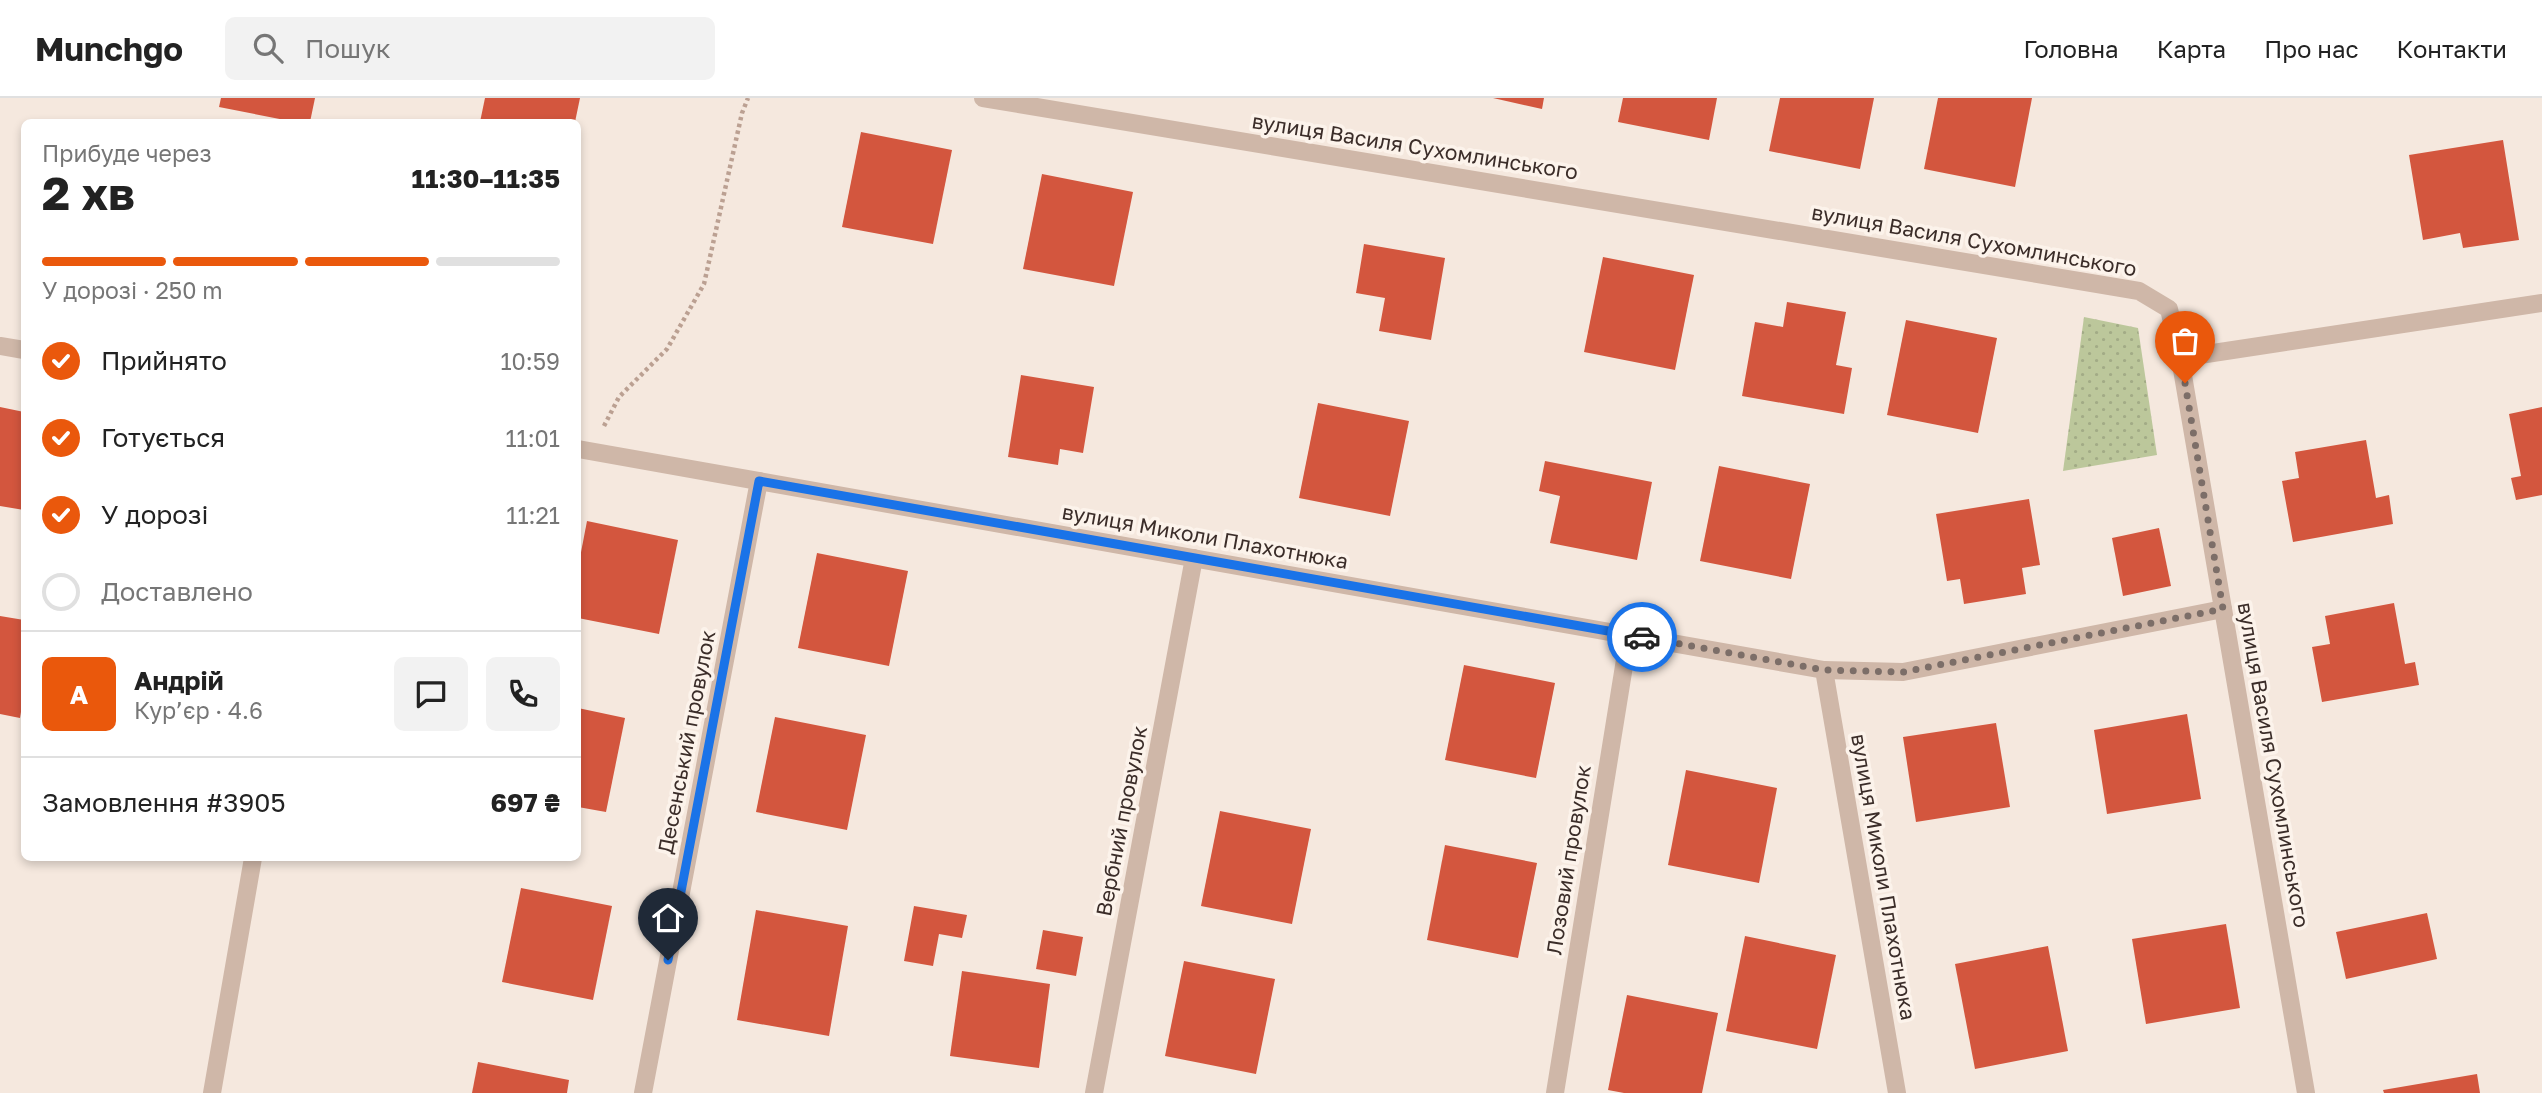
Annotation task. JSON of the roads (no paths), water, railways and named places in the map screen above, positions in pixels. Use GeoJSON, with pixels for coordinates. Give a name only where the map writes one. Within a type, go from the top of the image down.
{"type":"FeatureCollection","features":[{"type":"Feature","properties":{"kind":"street","name":"вулиця Василя Сухомлинського"},"geometry":{"type":"LineString","coordinates":[[983,98],[2139,291],[2169,309],[2180,358],[2306,1093]]}},
{"type":"Feature","properties":{"kind":"street"},"geometry":{"type":"LineString","coordinates":[[2180,358],[2542,303]]}},
{"type":"Feature","properties":{"kind":"street"},"geometry":{"type":"LineString","coordinates":[[0,346],[21,350]]}},
{"type":"Feature","properties":{"kind":"street","name":"вулиця Миколи Плахотнюка"},"geometry":{"type":"LineString","coordinates":[[584,450],[1824,670],[1903,672],[2223,609]]}},
{"type":"Feature","properties":{"kind":"street","name":"Десенський провулок"},"geometry":{"type":"LineString","coordinates":[[643,1093],[759,481]]}},
{"type":"Feature","properties":{"kind":"street","name":"Вербний провулок"},"geometry":{"type":"LineString","coordinates":[[1094,1093],[1194,558]]}},
{"type":"Feature","properties":{"kind":"street","name":"Лозовий провулок"},"geometry":{"type":"LineString","coordinates":[[1555,1093],[1629,635]]}},
{"type":"Feature","properties":{"kind":"street","name":"вулиця Миколи Плахотнюка"},"geometry":{"type":"LineString","coordinates":[[1824,670],[1897,1093]]}},
{"type":"Feature","properties":{"kind":"street"},"geometry":{"type":"LineString","coordinates":[[212,1093],[252,861]]}}]}
